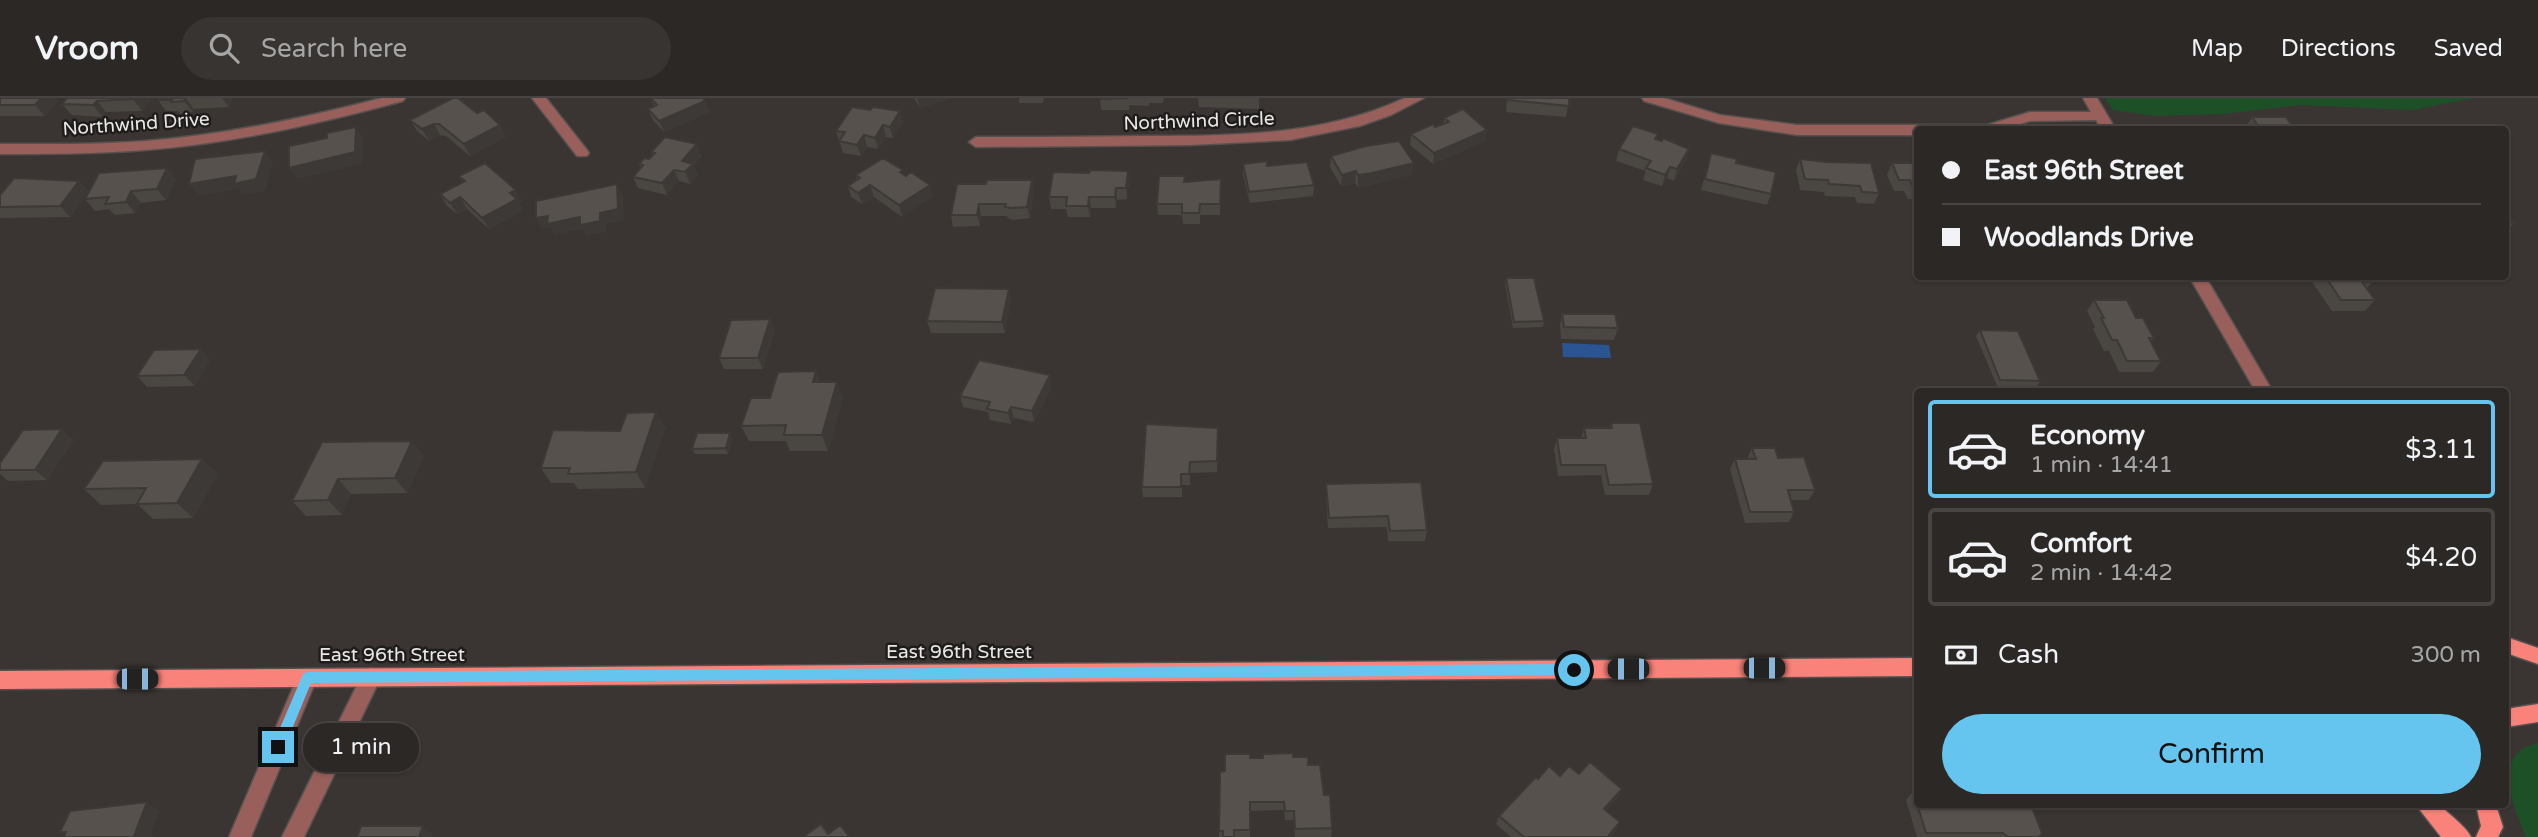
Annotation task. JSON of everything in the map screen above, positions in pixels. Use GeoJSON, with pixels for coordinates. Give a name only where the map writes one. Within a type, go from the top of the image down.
{"type":"FeatureCollection","features":[{"type":"Feature","properties":{"kind":"main road"},"geometry":{"type":"LineString","coordinates":[[2509,646],[2538,656]]}},
{"type":"Feature","properties":{"kind":"main road","name":"East 96th Street"},"geometry":{"type":"LineString","coordinates":[[0,680],[1914,667]]}},
{"type":"Feature","properties":{"kind":"main road"},"geometry":{"type":"LineString","coordinates":[[2509,718],[2538,713]]}},
{"type":"Feature","properties":{"kind":"main road"},"geometry":{"type":"LineString","coordinates":[[2429,808],[2449,830],[2460,837]]}},
{"type":"Feature","properties":{"kind":"main road"},"geometry":{"type":"LineString","coordinates":[[2487,808],[2492,827],[2487,837]]}},
{"type":"Feature","properties":{"kind":"street","name":"Northwind Drive"},"geometry":{"type":"LineString","coordinates":[[0,149],[108,148],[184,141],[293,124],[398,98]]}},
{"type":"Feature","properties":{"kind":"street"},"geometry":{"type":"LineString","coordinates":[[539,98],[582,153]]}},
{"type":"Feature","properties":{"kind":"street","name":"Northwind Circle"},"geometry":{"type":"LineString","coordinates":[[976,142],[1234,140],[1296,135],[1345,126],[1417,98]]}},
{"type":"Feature","properties":{"kind":"street"},"geometry":{"type":"LineString","coordinates":[[1649,98],[1719,119],[1797,130],[1914,129]]}},
{"type":"Feature","properties":{"kind":"street"},"geometry":{"type":"LineString","coordinates":[[2090,98],[2107,126]]}},
{"type":"Feature","properties":{"kind":"street"},"geometry":{"type":"LineString","coordinates":[[1996,126],[2004,121],[2020,118],[2101,116]]}},
{"type":"Feature","properties":{"kind":"street"},"geometry":{"type":"LineString","coordinates":[[2199,280],[2264,388]]}},
{"type":"Feature","properties":{"kind":"street"},"geometry":{"type":"LineString","coordinates":[[293,837],[370,677]]}},
{"type":"Feature","properties":{"kind":"street"},"geometry":{"type":"LineString","coordinates":[[240,837],[307,678]]}},
{"type":"Feature","properties":{"kind":"green space"},"geometry":{"type":"Polygon","coordinates":[[[2105,98],[2473,98],[2413,110],[2301,105],[2222,114],[2155,116],[2113,110],[2105,98]]]}},
{"type":"Feature","properties":{"kind":"green space"},"geometry":{"type":"Polygon","coordinates":[[[2538,743],[2538,837],[2526,837],[2510,792],[2510,768],[2522,749],[2538,743]]]}},
{"type":"Feature","properties":{"kind":"water"},"geometry":{"type":"Polygon","coordinates":[[[1562,343],[1609,345],[1611,358],[1563,357],[1562,343]]]}},
{"type":"Feature","properties":{"kind":"building"},"geometry":{"type":"Polygon","coordinates":[[[0,98],[41,98],[35,105],[0,105],[0,98]]]}},
{"type":"Feature","properties":{"kind":"building"},"geometry":{"type":"Polygon","coordinates":[[[67,98],[134,98],[97,101],[93,105],[62,104],[67,98]]]}},
{"type":"Feature","properties":{"kind":"building"},"geometry":{"type":"Polygon","coordinates":[[[185,98],[184,101],[171,102],[172,100],[158,100],[185,98]]]}},
{"type":"Feature","properties":{"kind":"building"},"geometry":{"type":"Polygon","coordinates":[[[458,98],[477,113],[484,110],[500,125],[464,144],[439,124],[422,129],[410,120],[458,98]]]}},
{"type":"Feature","properties":{"kind":"building"},"geometry":{"type":"Polygon","coordinates":[[[651,98],[703,98],[705,101],[659,121],[648,109],[657,105],[651,98]]]}},
{"type":"Feature","properties":{"kind":"building"},"geometry":{"type":"Polygon","coordinates":[[[1569,98],[1569,106],[1508,100],[1569,98]]]}},
{"type":"Feature","properties":{"kind":"building"},"geometry":{"type":"Polygon","coordinates":[[[852,107],[900,111],[890,127],[883,125],[875,138],[864,135],[857,145],[839,141],[845,132],[836,131],[852,107]]]}},
{"type":"Feature","properties":{"kind":"building"},"geometry":{"type":"Polygon","coordinates":[[[1463,109],[1487,130],[1434,153],[1411,134],[1433,124],[1435,127],[1449,122],[1444,118],[1463,109]]]}},
{"type":"Feature","properties":{"kind":"building"},"geometry":{"type":"Polygon","coordinates":[[[2252,117],[2286,117],[2292,126],[2258,126],[2252,117]]]}},
{"type":"Feature","properties":{"kind":"building"},"geometry":{"type":"Polygon","coordinates":[[[1633,126],[1658,134],[1655,139],[1662,141],[1663,138],[1689,149],[1677,169],[1670,167],[1665,175],[1646,168],[1651,161],[1619,149],[1633,126]]]}},
{"type":"Feature","properties":{"kind":"building"},"geometry":{"type":"Polygon","coordinates":[[[356,127],[355,152],[289,168],[289,146],[327,138],[327,133],[356,127]]]}},
{"type":"Feature","properties":{"kind":"building"},"geometry":{"type":"Polygon","coordinates":[[[665,137],[697,144],[682,161],[693,164],[685,172],[674,170],[662,183],[633,177],[643,165],[639,164],[644,158],[649,159],[655,153],[651,152],[665,137]]]}},
{"type":"Feature","properties":{"kind":"building"},"geometry":{"type":"Polygon","coordinates":[[[1399,141],[1414,163],[1372,173],[1358,175],[1356,171],[1342,175],[1331,156],[1366,146],[1399,141]]]}},
{"type":"Feature","properties":{"kind":"building"},"geometry":{"type":"Polygon","coordinates":[[[265,151],[256,179],[234,184],[236,176],[189,184],[195,159],[265,151]]]}},
{"type":"Feature","properties":{"kind":"building"},"geometry":{"type":"Polygon","coordinates":[[[1711,153],[1737,159],[1736,163],[1776,172],[1771,194],[1705,179],[1711,153]]]}},
{"type":"Feature","properties":{"kind":"building"},"geometry":{"type":"Polygon","coordinates":[[[883,158],[903,170],[900,172],[906,176],[911,172],[930,185],[899,205],[870,185],[858,193],[848,186],[860,178],[856,175],[883,158]]]}},
{"type":"Feature","properties":{"kind":"building"},"geometry":{"type":"Polygon","coordinates":[[[1800,159],[1871,163],[1879,193],[1862,192],[1860,186],[1805,179],[1800,159]]]}},
{"type":"Feature","properties":{"kind":"building"},"geometry":{"type":"Polygon","coordinates":[[[1267,161],[1267,166],[1307,162],[1314,185],[1249,192],[1243,164],[1267,161]]]}},
{"type":"Feature","properties":{"kind":"building"},"geometry":{"type":"Polygon","coordinates":[[[485,163],[516,190],[510,193],[517,199],[482,218],[460,197],[450,203],[440,194],[465,181],[459,176],[485,163]]]}},
{"type":"Feature","properties":{"kind":"building"},"geometry":{"type":"Polygon","coordinates":[[[1892,163],[1914,163],[1914,187],[1910,180],[1899,180],[1892,163]]]}},
{"type":"Feature","properties":{"kind":"building"},"geometry":{"type":"Polygon","coordinates":[[[167,168],[157,189],[131,191],[126,202],[105,204],[109,197],[85,199],[99,173],[167,168]]]}},
{"type":"Feature","properties":{"kind":"building"},"geometry":{"type":"Polygon","coordinates":[[[1090,170],[1128,171],[1126,188],[1116,188],[1115,197],[1089,197],[1088,206],[1066,206],[1067,197],[1049,197],[1053,172],[1089,173],[1090,170]]]}},
{"type":"Feature","properties":{"kind":"building"},"geometry":{"type":"Polygon","coordinates":[[[1159,176],[1185,176],[1184,182],[1221,179],[1220,204],[1200,204],[1199,213],[1182,213],[1182,204],[1157,204],[1159,176]]]}},
{"type":"Feature","properties":{"kind":"building"},"geometry":{"type":"Polygon","coordinates":[[[14,178],[79,181],[60,206],[0,207],[0,195],[14,178]]]}},
{"type":"Feature","properties":{"kind":"building"},"geometry":{"type":"Polygon","coordinates":[[[987,180],[1032,180],[1027,207],[979,204],[977,215],[951,215],[957,184],[986,184],[987,180]]]}},
{"type":"Feature","properties":{"kind":"building"},"geometry":{"type":"Polygon","coordinates":[[[617,184],[618,209],[600,213],[600,221],[580,225],[580,217],[547,224],[548,216],[536,218],[536,201],[617,184]]]}},
{"type":"Feature","properties":{"kind":"building"},"geometry":{"type":"Polygon","coordinates":[[[1506,278],[1534,278],[1544,321],[1514,322],[1506,278]]]}},
{"type":"Feature","properties":{"kind":"building"},"geometry":{"type":"Polygon","coordinates":[[[2328,280],[2372,282],[2362,282],[2375,300],[2341,300],[2328,280]]]}},
{"type":"Feature","properties":{"kind":"building"},"geometry":{"type":"Polygon","coordinates":[[[935,288],[1009,289],[1002,322],[927,321],[935,288]]]}},
{"type":"Feature","properties":{"kind":"building"},"geometry":{"type":"Polygon","coordinates":[[[2094,300],[2127,300],[2136,318],[2143,318],[2154,338],[2149,338],[2161,361],[2127,361],[2117,340],[2112,340],[2094,300]]]}},
{"type":"Feature","properties":{"kind":"building"},"geometry":{"type":"Polygon","coordinates":[[[1562,314],[1615,314],[1618,328],[1564,327],[1562,314]]]}},
{"type":"Feature","properties":{"kind":"building"},"geometry":{"type":"Polygon","coordinates":[[[770,319],[758,358],[719,358],[731,320],[770,319]]]}},
{"type":"Feature","properties":{"kind":"building"},"geometry":{"type":"Polygon","coordinates":[[[1980,330],[2018,331],[2040,381],[2000,380],[1980,330]]]}},
{"type":"Feature","properties":{"kind":"building"},"geometry":{"type":"Polygon","coordinates":[[[201,349],[184,375],[137,376],[154,350],[201,349]]]}},
{"type":"Feature","properties":{"kind":"building"},"geometry":{"type":"Polygon","coordinates":[[[979,360],[1050,375],[1032,411],[1011,407],[1008,413],[987,409],[990,402],[960,396],[979,360]]]}},
{"type":"Feature","properties":{"kind":"building"},"geometry":{"type":"Polygon","coordinates":[[[816,371],[813,382],[837,382],[822,435],[784,435],[786,425],[741,426],[751,398],[770,398],[778,372],[816,371]]]}},
{"type":"Feature","properties":{"kind":"building"},"geometry":{"type":"Polygon","coordinates":[[[656,412],[636,472],[568,474],[570,468],[541,468],[553,430],[620,431],[627,413],[656,412]]]}},
{"type":"Feature","properties":{"kind":"building"},"geometry":{"type":"Polygon","coordinates":[[[1611,423],[1640,423],[1653,484],[1609,485],[1605,465],[1561,465],[1557,438],[1586,438],[1584,428],[1612,428],[1611,423]]]}},
{"type":"Feature","properties":{"kind":"building"},"geometry":{"type":"Polygon","coordinates":[[[1146,424],[1218,428],[1217,461],[1190,462],[1189,474],[1181,474],[1181,487],[1142,487],[1146,424]]]}},
{"type":"Feature","properties":{"kind":"building"},"geometry":{"type":"Polygon","coordinates":[[[62,429],[35,470],[0,470],[0,463],[23,430],[62,429]]]}},
{"type":"Feature","properties":{"kind":"building"},"geometry":{"type":"Polygon","coordinates":[[[697,433],[730,433],[726,448],[692,449],[697,433]]]}},
{"type":"Feature","properties":{"kind":"building"},"geometry":{"type":"Polygon","coordinates":[[[412,441],[395,478],[338,479],[328,500],[292,501],[322,442],[412,441]]]}},
{"type":"Feature","properties":{"kind":"building"},"geometry":{"type":"Polygon","coordinates":[[[1752,448],[1775,448],[1778,458],[1804,457],[1815,490],[1788,490],[1794,512],[1750,512],[1735,459],[1756,459],[1752,448]]]}},
{"type":"Feature","properties":{"kind":"building"},"geometry":{"type":"Polygon","coordinates":[[[202,459],[177,503],[137,504],[146,488],[84,489],[103,461],[202,459]]]}},
{"type":"Feature","properties":{"kind":"building"},"geometry":{"type":"Polygon","coordinates":[[[1421,482],[1427,530],[1390,531],[1388,516],[1329,518],[1326,484],[1421,482]]]}},
{"type":"Feature","properties":{"kind":"building"},"geometry":{"type":"Polygon","coordinates":[[[1293,753],[1293,757],[1308,757],[1308,765],[1320,765],[1324,795],[1330,795],[1332,828],[1295,829],[1294,811],[1285,811],[1284,802],[1250,802],[1250,830],[1234,830],[1234,837],[1223,837],[1223,831],[1219,831],[1220,772],[1225,771],[1225,754],[1250,754],[1250,758],[1263,758],[1263,754],[1293,753]]]}},
{"type":"Feature","properties":{"kind":"building"},"geometry":{"type":"Polygon","coordinates":[[[1590,762],[1622,789],[1604,809],[1620,822],[1609,835],[1611,837],[1524,837],[1499,816],[1549,766],[1560,776],[1569,766],[1579,774],[1590,762]]]}},
{"type":"Feature","properties":{"kind":"building"},"geometry":{"type":"Polygon","coordinates":[[[147,802],[134,836],[151,835],[150,837],[64,837],[66,832],[60,832],[70,811],[147,802]]]}},
{"type":"Feature","properties":{"kind":"building"},"geometry":{"type":"Polygon","coordinates":[[[1918,808],[2032,808],[2042,833],[2039,837],[2008,837],[2003,833],[1926,833],[1918,808]]]}},
{"type":"Feature","properties":{"kind":"building"},"geometry":{"type":"Polygon","coordinates":[[[821,824],[828,834],[840,825],[850,837],[803,837],[821,824]]]}},
{"type":"Feature","properties":{"kind":"building"},"geometry":{"type":"Polygon","coordinates":[[[361,826],[423,826],[419,837],[357,837],[361,826]]]}},
{"type":"Feature","properties":{"kind":"route"},"geometry":{"type":"LineString","coordinates":[[278,747],[307,678],[1574,670]]}}]}
